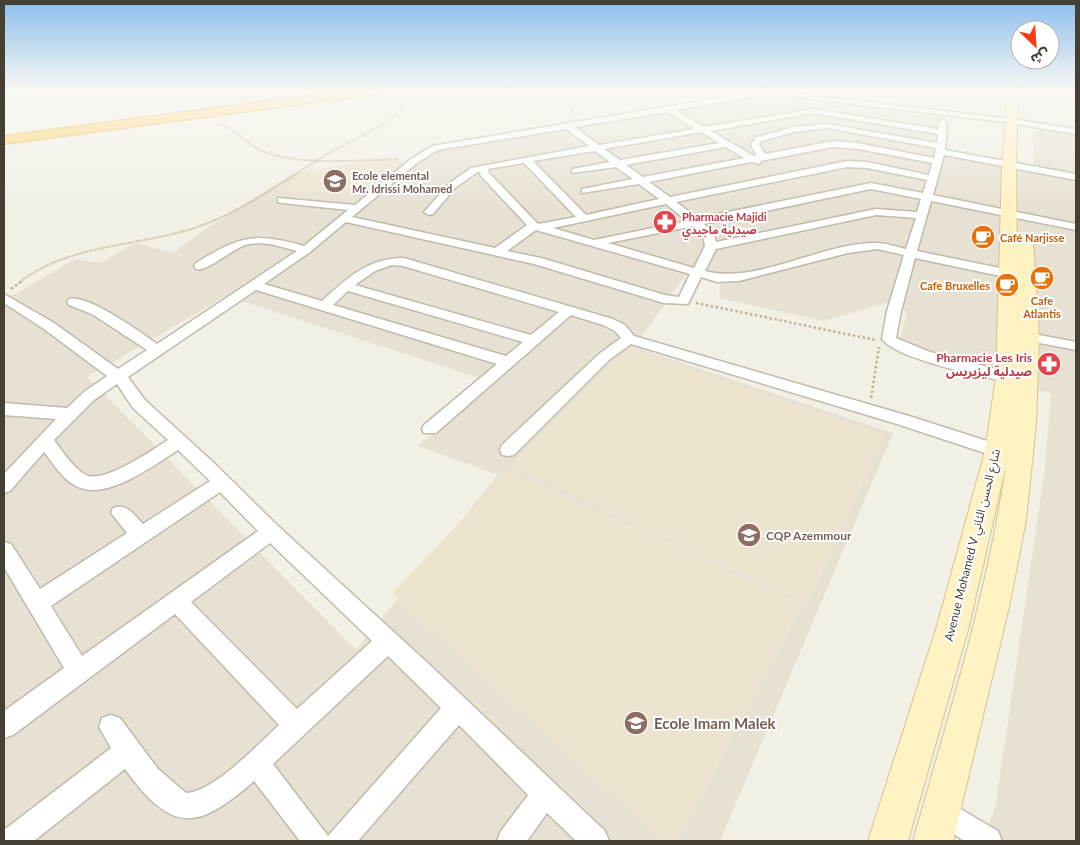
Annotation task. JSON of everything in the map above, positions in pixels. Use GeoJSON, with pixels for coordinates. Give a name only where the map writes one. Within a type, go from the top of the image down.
{"type":"FeatureCollection","features":[{"type":"Feature","properties":{"kind":"highway"},"geometry":{"type":"LineString","coordinates":[[4,136],[53,129]]}},
{"type":"Feature","properties":{"kind":"highway"},"geometry":{"type":"LineString","coordinates":[[4,140],[83,129]]}},
{"type":"Feature","properties":{"kind":"main road","name":"Avenue Mohamed V شارع الحسن الثاني"},"geometry":{"type":"LineString","coordinates":[[933,841],[994,607],[1012,520],[1007,377],[1018,276],[1018,215],[1015,166],[1017,129]]}},
{"type":"Feature","properties":{"kind":"main road","name":"Avenue Mohamed V شارع الحسن الثاني"},"geometry":{"type":"LineString","coordinates":[[888,841],[956,616],[1009,454],[1029,337],[1018,276]]}},
{"type":"Feature","properties":{"kind":"street"},"geometry":{"type":"LineString","coordinates":[[4,486],[68,414],[89,396],[306,250],[430,150],[442,146],[545,129]]}},
{"type":"Feature","properties":{"kind":"street"},"geometry":{"type":"LineString","coordinates":[[345,219],[537,261],[664,299],[683,301],[711,246],[708,234],[669,200],[597,147],[577,129]]}},
{"type":"Feature","properties":{"kind":"street"},"geometry":{"type":"LineString","coordinates":[[429,212],[461,179],[471,171],[483,167],[701,129]]}},
{"type":"Feature","properties":{"kind":"street"},"geometry":{"type":"LineString","coordinates":[[705,129],[762,163],[814,197]]}},
{"type":"Feature","properties":{"kind":"street"},"geometry":{"type":"LineString","coordinates":[[762,163],[755,144],[759,140],[806,129]]}},
{"type":"Feature","properties":{"kind":"street"},"geometry":{"type":"LineString","coordinates":[[836,129],[939,153],[1076,177]]}},
{"type":"Feature","properties":{"kind":"street"},"geometry":{"type":"LineString","coordinates":[[926,129],[942,132],[939,153],[920,215],[912,252],[894,311],[889,337],[892,343],[910,350],[1007,377]]}},
{"type":"Feature","properties":{"kind":"street"},"geometry":{"type":"LineString","coordinates":[[575,171],[729,144]]}},
{"type":"Feature","properties":{"kind":"street"},"geometry":{"type":"LineString","coordinates":[[586,191],[762,163],[840,144],[939,153]]}},
{"type":"Feature","properties":{"kind":"street"},"geometry":{"type":"LineString","coordinates":[[526,159],[582,217]]}},
{"type":"Feature","properties":{"kind":"street"},"geometry":{"type":"LineString","coordinates":[[498,252],[523,232],[537,227],[853,164],[931,178]]}},
{"type":"Feature","properties":{"kind":"street"},"geometry":{"type":"LineString","coordinates":[[483,167],[484,174],[537,227],[697,274],[717,278],[739,277],[869,246],[912,252],[1018,276]]}},
{"type":"Feature","properties":{"kind":"street"},"geometry":{"type":"LineString","coordinates":[[591,243],[871,186],[1076,227]]}},
{"type":"Feature","properties":{"kind":"street"},"geometry":{"type":"LineString","coordinates":[[282,200],[357,208]]}},
{"type":"Feature","properties":{"kind":"street"},"geometry":{"type":"LineString","coordinates":[[711,246],[876,212],[899,212],[920,215]]}},
{"type":"Feature","properties":{"kind":"street"},"geometry":{"type":"LineString","coordinates":[[200,266],[229,248],[252,239],[267,239],[306,250]]}},
{"type":"Feature","properties":{"kind":"street"},"geometry":{"type":"LineString","coordinates":[[324,306],[346,286],[374,266],[396,261],[616,325],[629,339],[869,410],[1009,454]]}},
{"type":"Feature","properties":{"kind":"street"},"geometry":{"type":"LineString","coordinates":[[254,285],[508,362]]}},
{"type":"Feature","properties":{"kind":"street"},"geometry":{"type":"LineString","coordinates":[[346,286],[534,340]]}},
{"type":"Feature","properties":{"kind":"street"},"geometry":{"type":"LineString","coordinates":[[7,294],[127,385],[140,404],[222,482],[271,532],[458,708],[595,841]]}},
{"type":"Feature","properties":{"kind":"street"},"geometry":{"type":"LineString","coordinates":[[74,302],[97,311],[157,350]]}},
{"type":"Feature","properties":{"kind":"street"},"geometry":{"type":"LineString","coordinates":[[430,429],[568,311]]}},
{"type":"Feature","properties":{"kind":"street"},"geometry":{"type":"LineString","coordinates":[[1029,337],[1076,346]]}},
{"type":"Feature","properties":{"kind":"street"},"geometry":{"type":"LineString","coordinates":[[508,450],[604,357],[629,339]]}},
{"type":"Feature","properties":{"kind":"street"},"geometry":{"type":"LineString","coordinates":[[4,409],[68,414]]}},
{"type":"Feature","properties":{"kind":"street"},"geometry":{"type":"LineString","coordinates":[[44,440],[74,474],[86,483],[94,484],[118,476],[180,441]]}},
{"type":"Feature","properties":{"kind":"street"},"geometry":{"type":"LineString","coordinates":[[37,603],[222,482]]}},
{"type":"Feature","properties":{"kind":"street"},"geometry":{"type":"LineString","coordinates":[[120,512],[140,534]]}},
{"type":"Feature","properties":{"kind":"street"},"geometry":{"type":"LineString","coordinates":[[4,726],[271,532]]}},
{"type":"Feature","properties":{"kind":"street"},"geometry":{"type":"LineString","coordinates":[[4,550],[79,671]]}},
{"type":"Feature","properties":{"kind":"street"},"geometry":{"type":"LineString","coordinates":[[176,602],[296,725]]}},
{"type":"Feature","properties":{"kind":"street"},"geometry":{"type":"LineString","coordinates":[[111,727],[128,751],[172,802],[185,807],[196,806],[214,796],[256,763],[387,642]]}},
{"type":"Feature","properties":{"kind":"street"},"geometry":{"type":"LineString","coordinates":[[340,841],[458,708]]}},
{"type":"Feature","properties":{"kind":"street"},"geometry":{"type":"LineString","coordinates":[[12,841],[128,751]]}},
{"type":"Feature","properties":{"kind":"street"},"geometry":{"type":"LineString","coordinates":[[256,763],[317,841]]}},
{"type":"Feature","properties":{"kind":"street"},"geometry":{"type":"LineString","coordinates":[[511,841],[545,794]]}},
{"type":"Feature","properties":{"kind":"street"},"geometry":{"type":"LineString","coordinates":[[942,812],[988,841]]}},
{"type":"Feature","properties":{"kind":"path"},"geometry":{"type":"LineString","coordinates":[[233,129],[245,142],[256,148],[316,161],[383,158],[414,161]]}},
{"type":"Feature","properties":{"kind":"path"},"geometry":{"type":"LineString","coordinates":[[7,294],[37,269],[59,261],[93,251],[182,232],[216,221],[371,129]]}},
{"type":"Feature","properties":{"kind":"path"},"geometry":{"type":"LineString","coordinates":[[683,301],[881,341],[869,410]]}},
{"type":"Feature","properties":{"kind":"shaded area"},"geometry":{"type":"Polygon","coordinates":[[[563,129],[949,129],[950,134],[945,157],[1034,174],[1033,129],[1076,136],[1076,841],[984,841],[996,803],[1045,468],[1051,394],[899,342],[907,312],[885,303],[824,321],[719,298],[721,279],[689,270],[634,347],[893,433],[720,841],[4,841],[4,296],[14,295],[75,259],[100,263],[136,243],[173,253],[208,227],[294,173],[382,159],[416,163],[434,151],[563,129]],[[226,296],[87,377],[356,650],[498,475],[418,446],[492,382],[226,296]]]}},
{"type":"Feature","properties":{"kind":"shaded area","name":"Ecole elemental Mr. Idrissi Mohamed"},"geometry":{"type":"Polygon","coordinates":[[[381,161],[398,163],[397,168],[358,194],[279,190],[305,172],[381,161]]]}},
{"type":"Feature","properties":{"kind":"shaded area","name":"CQP Azemmour"},"geometry":{"type":"Polygon","coordinates":[[[629,348],[884,435],[807,604],[511,465],[629,348]]]}},
{"type":"Feature","properties":{"kind":"shaded area","name":"Ecole Imam Malek"},"geometry":{"type":"Polygon","coordinates":[[[508,470],[802,605],[677,841],[663,841],[392,594],[508,470]]]}},
{"type":"Feature","properties":{"kind":"place","name":"Ecole elemental Mr. Idrissi Mohamed"},"geometry":{"type":"Point","coordinates":[335,181]}},
{"type":"Feature","properties":{"kind":"place","name":"Pharmacie Majidi صيدلية ماجيدي"},"geometry":{"type":"Point","coordinates":[665,222]}},
{"type":"Feature","properties":{"kind":"place","name":"Café Narjisse"},"geometry":{"type":"Point","coordinates":[983,237]}},
{"type":"Feature","properties":{"kind":"place","name":"Cafe Atlantis"},"geometry":{"type":"Point","coordinates":[1042,278]}},
{"type":"Feature","properties":{"kind":"place","name":"Cafe Bruxelles"},"geometry":{"type":"Point","coordinates":[1007,285]}},
{"type":"Feature","properties":{"kind":"place","name":"Pharmacie Les Iris صيدلية ليزيريس"},"geometry":{"type":"Point","coordinates":[1049,364]}},
{"type":"Feature","properties":{"kind":"place","name":"CQP Azemmour"},"geometry":{"type":"Point","coordinates":[749,535]}},
{"type":"Feature","properties":{"kind":"place","name":"Ecole Imam Malek"},"geometry":{"type":"Point","coordinates":[636,723]}}]}
